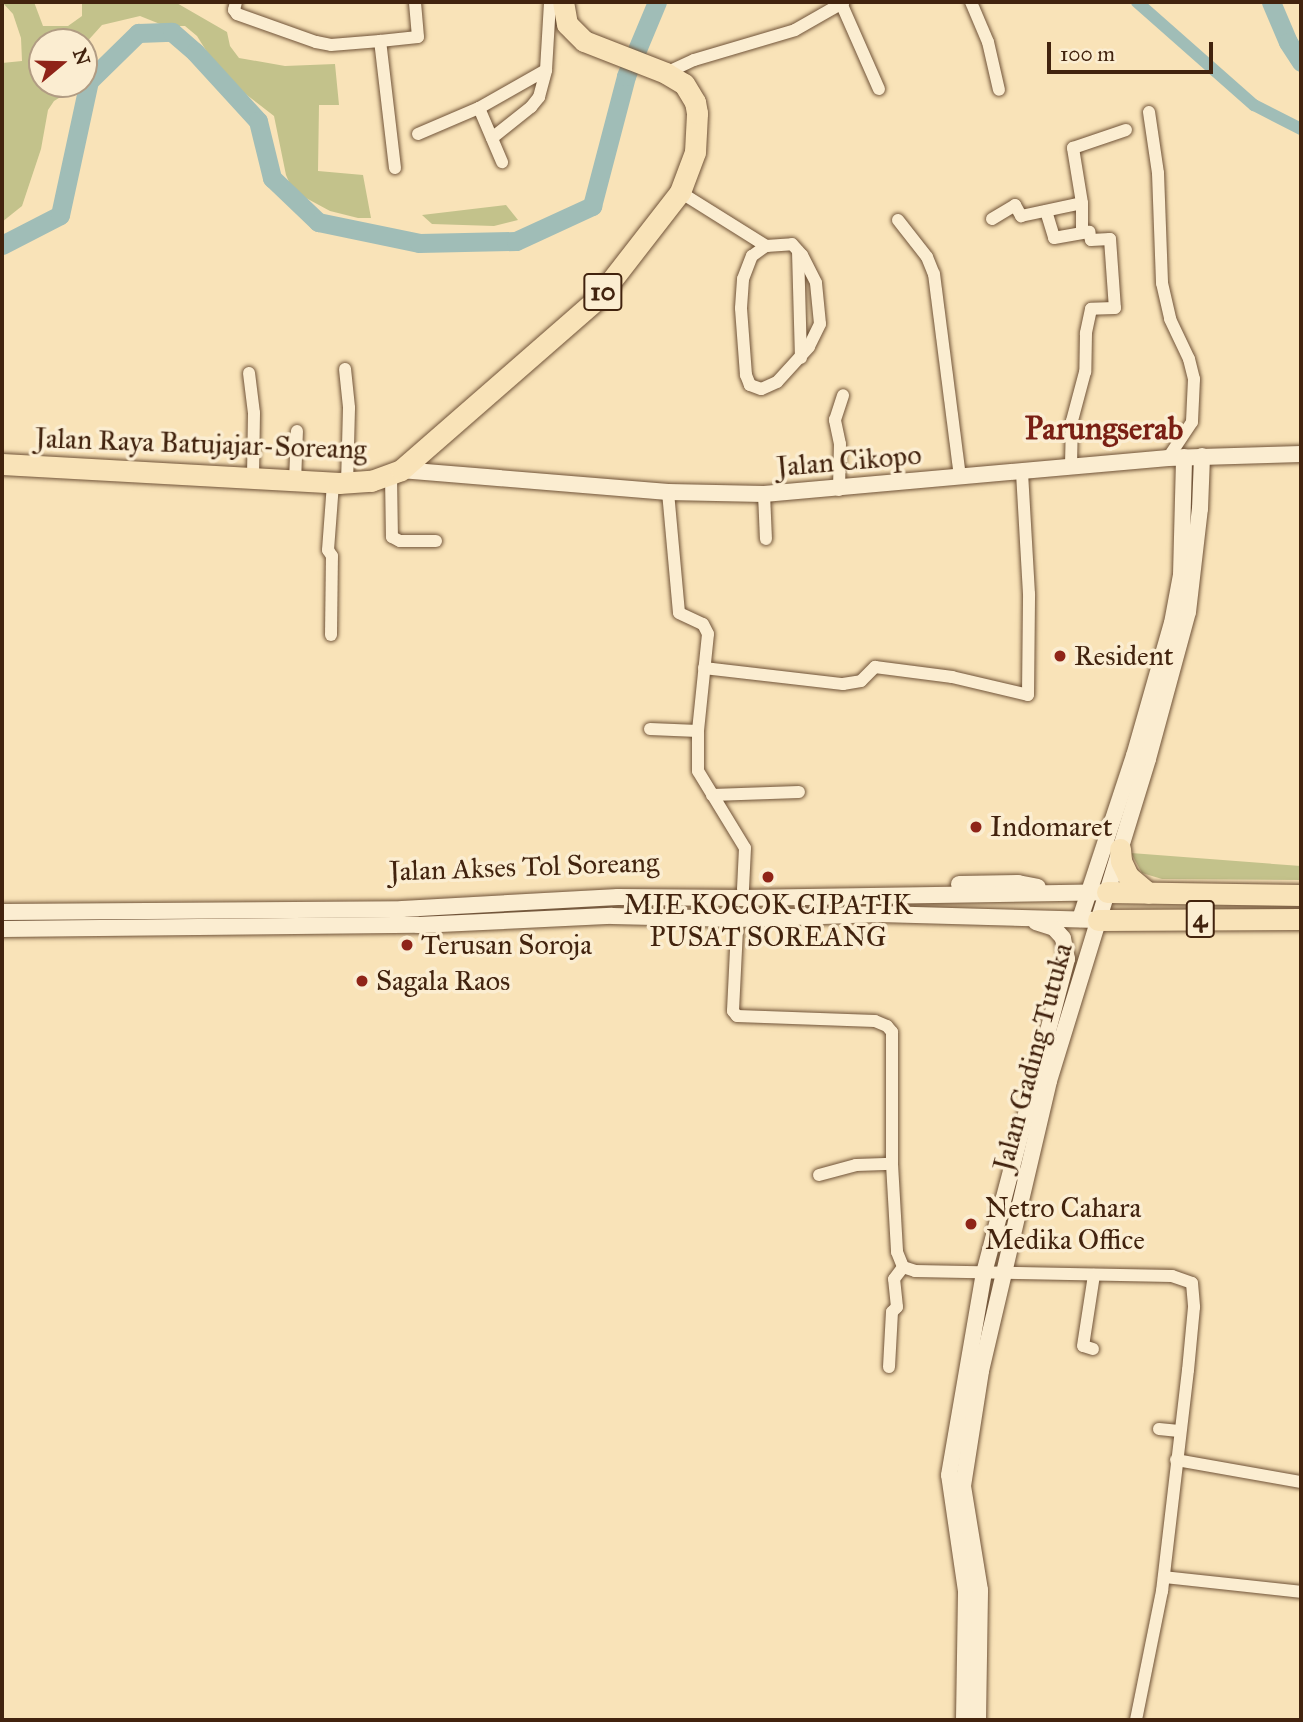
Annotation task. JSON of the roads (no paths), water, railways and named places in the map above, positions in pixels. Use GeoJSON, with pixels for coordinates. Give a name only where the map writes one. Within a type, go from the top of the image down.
{"type":"FeatureCollection","features":[{"type":"Feature","properties":{"kind":"highway","name":"Jalan Raya Batujajar-Soreang"},"geometry":{"type":"LineString","coordinates":[[2,464],[295,482],[340,483],[396,473],[597,299],[680,192],[695,152],[697,113],[690,91],[662,72],[584,41],[567,24],[563,2]]}},
{"type":"Feature","properties":{"kind":"highway"},"geometry":{"type":"LineString","coordinates":[[1120,849],[1121,861],[1128,876],[1148,893]]}},
{"type":"Feature","properties":{"kind":"highway","name":"4"},"geometry":{"type":"LineString","coordinates":[[1098,892],[1301,895]]}},
{"type":"Feature","properties":{"kind":"highway","name":"4"},"geometry":{"type":"LineString","coordinates":[[1089,920],[1301,919]]}},
{"type":"Feature","properties":{"kind":"main road","name":"Jalan Cikopo"},"geometry":{"type":"LineString","coordinates":[[396,473],[668,492],[764,494],[1176,457],[1301,454]]}},
{"type":"Feature","properties":{"kind":"main road","name":"Jalan Gading Tutuka"},"geometry":{"type":"LineString","coordinates":[[978,1720],[980,1590],[963,1486],[981,1371],[1089,920],[1172,623],[1182,564],[1176,457]]}},
{"type":"Feature","properties":{"kind":"main road","name":"Jalan Gading Tutuka"},"geometry":{"type":"LineString","coordinates":[[1098,892],[1120,849],[1188,612],[1200,509],[1202,457]]}},
{"type":"Feature","properties":{"kind":"main road","name":"Jalan Akses Tol Soreang"},"geometry":{"type":"LineString","coordinates":[[2,901],[398,899],[1018,883],[1035,885],[1046,891]]}},
{"type":"Feature","properties":{"kind":"main road","name":"Jalan Akses Tol Soreang"},"geometry":{"type":"LineString","coordinates":[[2,912],[402,909],[617,892],[1014,895],[1046,891],[1098,892]]}},
{"type":"Feature","properties":{"kind":"main road"},"geometry":{"type":"LineString","coordinates":[[290,927],[291,910]]}},
{"type":"Feature","properties":{"kind":"main road","name":"Jalan Akses Tol Soreang"},"geometry":{"type":"LineString","coordinates":[[2,929],[418,925],[879,914],[1089,920]]}},
{"type":"Feature","properties":{"kind":"main road","name":"Jalan Gading Tutuka"},"geometry":{"type":"LineString","coordinates":[[964,1720],[966,1591],[948,1486],[984,1273],[1068,959],[1063,938],[1054,928],[1020,918]]}},
{"type":"Feature","properties":{"kind":"main road","name":"Jalan Akses Tol Soreang"},"geometry":{"type":"LineString","coordinates":[[2,939],[422,934],[557,921],[737,929],[853,923],[996,926],[1020,918]]}},
{"type":"Feature","properties":{"kind":"street"},"geometry":{"type":"LineString","coordinates":[[236,2],[234,10],[237,14],[331,46],[418,37],[415,2]]}},
{"type":"Feature","properties":{"kind":"street"},"geometry":{"type":"LineString","coordinates":[[492,138],[531,107],[539,97],[546,70],[550,2]]}},
{"type":"Feature","properties":{"kind":"street"},"geometry":{"type":"LineString","coordinates":[[662,72],[795,30],[842,2],[878,89]]}},
{"type":"Feature","properties":{"kind":"street"},"geometry":{"type":"LineString","coordinates":[[971,2],[988,42],[999,90]]}},
{"type":"Feature","properties":{"kind":"street"},"geometry":{"type":"LineString","coordinates":[[380,41],[395,168]]}},
{"type":"Feature","properties":{"kind":"street"},"geometry":{"type":"LineString","coordinates":[[418,134],[480,108],[546,70]]}},
{"type":"Feature","properties":{"kind":"street"},"geometry":{"type":"LineString","coordinates":[[480,108],[502,162]]}},
{"type":"Feature","properties":{"kind":"street"},"geometry":{"type":"LineString","coordinates":[[1149,112],[1158,173],[1162,283],[1170,319],[1189,359],[1194,379],[1192,422],[1176,457]]}},
{"type":"Feature","properties":{"kind":"street"},"geometry":{"type":"LineString","coordinates":[[1082,232],[1082,203],[1073,148],[1126,130]]}},
{"type":"Feature","properties":{"kind":"street"},"geometry":{"type":"LineString","coordinates":[[680,192],[766,246]]}},
{"type":"Feature","properties":{"kind":"street"},"geometry":{"type":"LineString","coordinates":[[992,219],[1014,205],[1020,216],[1082,203]]}},
{"type":"Feature","properties":{"kind":"street"},"geometry":{"type":"LineString","coordinates":[[1046,211],[1054,238],[1089,232],[1091,240],[1110,239],[1115,308],[1091,309],[1086,333],[1085,372],[1072,421],[1071,466]]}},
{"type":"Feature","properties":{"kind":"street"},"geometry":{"type":"LineString","coordinates":[[898,220],[932,265],[960,477]]}},
{"type":"Feature","properties":{"kind":"street"},"geometry":{"type":"LineString","coordinates":[[792,244],[798,251],[816,283],[820,324],[801,358],[777,382],[761,389],[750,385],[746,375],[741,308],[744,279],[752,256],[766,246],[792,244]]}},
{"type":"Feature","properties":{"kind":"street"},"geometry":{"type":"LineString","coordinates":[[798,251],[801,358]]}},
{"type":"Feature","properties":{"kind":"street"},"geometry":{"type":"LineString","coordinates":[[331,635],[331,555],[328,550],[349,408],[345,369]]}},
{"type":"Feature","properties":{"kind":"street"},"geometry":{"type":"LineString","coordinates":[[250,373],[254,413],[253,479]]}},
{"type":"Feature","properties":{"kind":"street"},"geometry":{"type":"LineString","coordinates":[[839,489],[840,444],[835,420],[843,395]]}},
{"type":"Feature","properties":{"kind":"street"},"geometry":{"type":"LineString","coordinates":[[295,482],[297,431]]}},
{"type":"Feature","properties":{"kind":"street"},"geometry":{"type":"LineString","coordinates":[[704,668],[843,684],[861,681],[875,667],[952,677],[1028,695],[1030,594],[1023,471]]}},
{"type":"Feature","properties":{"kind":"street"},"geometry":{"type":"LineString","coordinates":[[396,473],[393,537],[400,541],[436,541]]}},
{"type":"Feature","properties":{"kind":"street"},"geometry":{"type":"LineString","coordinates":[[668,492],[678,606],[684,617],[706,628],[698,731],[698,771],[747,853],[743,889]]}},
{"type":"Feature","properties":{"kind":"street"},"geometry":{"type":"LineString","coordinates":[[764,494],[766,539]]}},
{"type":"Feature","properties":{"kind":"street"},"geometry":{"type":"LineString","coordinates":[[650,729],[698,731]]}},
{"type":"Feature","properties":{"kind":"street"},"geometry":{"type":"LineString","coordinates":[[712,795],[799,792]]}},
{"type":"Feature","properties":{"kind":"street"},"geometry":{"type":"LineString","coordinates":[[737,929],[733,1010],[737,1016],[875,1021],[890,1030],[893,1040],[892,1164],[897,1252],[903,1266],[915,1271],[1181,1277],[1192,1283],[1194,1307],[1188,1370],[1160,1610],[1136,1720]]}},
{"type":"Feature","properties":{"kind":"street"},"geometry":{"type":"LineString","coordinates":[[819,1175],[856,1166],[892,1164]]}},
{"type":"Feature","properties":{"kind":"street"},"geometry":{"type":"LineString","coordinates":[[889,1367],[892,1312],[897,1307],[894,1279],[903,1266]]}},
{"type":"Feature","properties":{"kind":"street"},"geometry":{"type":"LineString","coordinates":[[1093,1349],[1083,1346],[1094,1275]]}},
{"type":"Feature","properties":{"kind":"street"},"geometry":{"type":"LineString","coordinates":[[1159,1429],[1179,1430]]}},
{"type":"Feature","properties":{"kind":"street"},"geometry":{"type":"LineString","coordinates":[[1176,1460],[1301,1482]]}},
{"type":"Feature","properties":{"kind":"street"},"geometry":{"type":"LineString","coordinates":[[1164,1577],[1301,1592]]}},
{"type":"Feature","properties":{"kind":"waterway"},"geometry":{"type":"LineString","coordinates":[[2,245],[60,215],[89,81],[138,33],[172,32],[195,52],[258,121],[272,178],[318,222],[419,243],[516,241],[592,206],[626,76],[657,2]]}},
{"type":"Feature","properties":{"kind":"waterway"},"geometry":{"type":"LineString","coordinates":[[1137,2],[1254,105],[1301,129]]}},
{"type":"Feature","properties":{"kind":"waterway"},"geometry":{"type":"LineString","coordinates":[[1271,2],[1288,42],[1301,62]]}},
{"type":"Feature","properties":{"kind":"place","name":"Resident"},"geometry":{"type":"Point","coordinates":[1060,656]}},
{"type":"Feature","properties":{"kind":"place","name":"Indomaret"},"geometry":{"type":"Point","coordinates":[976,827]}},
{"type":"Feature","properties":{"kind":"place","name":"MIE KOCOK CIPATIK PUSAT SOREANG"},"geometry":{"type":"Point","coordinates":[768,877]}},
{"type":"Feature","properties":{"kind":"place","name":"Terusan Soroja"},"geometry":{"type":"Point","coordinates":[407,945]}},
{"type":"Feature","properties":{"kind":"place","name":"Sagala Raos"},"geometry":{"type":"Point","coordinates":[362,981]}},
{"type":"Feature","properties":{"kind":"place","name":"Netro Cahara Medika Office"},"geometry":{"type":"Point","coordinates":[971,1224]}},
{"type":"Feature","properties":{"kind":"district","name":"Parungserab"},"geometry":{"type":"Point","coordinates":[1104,429]}}]}
